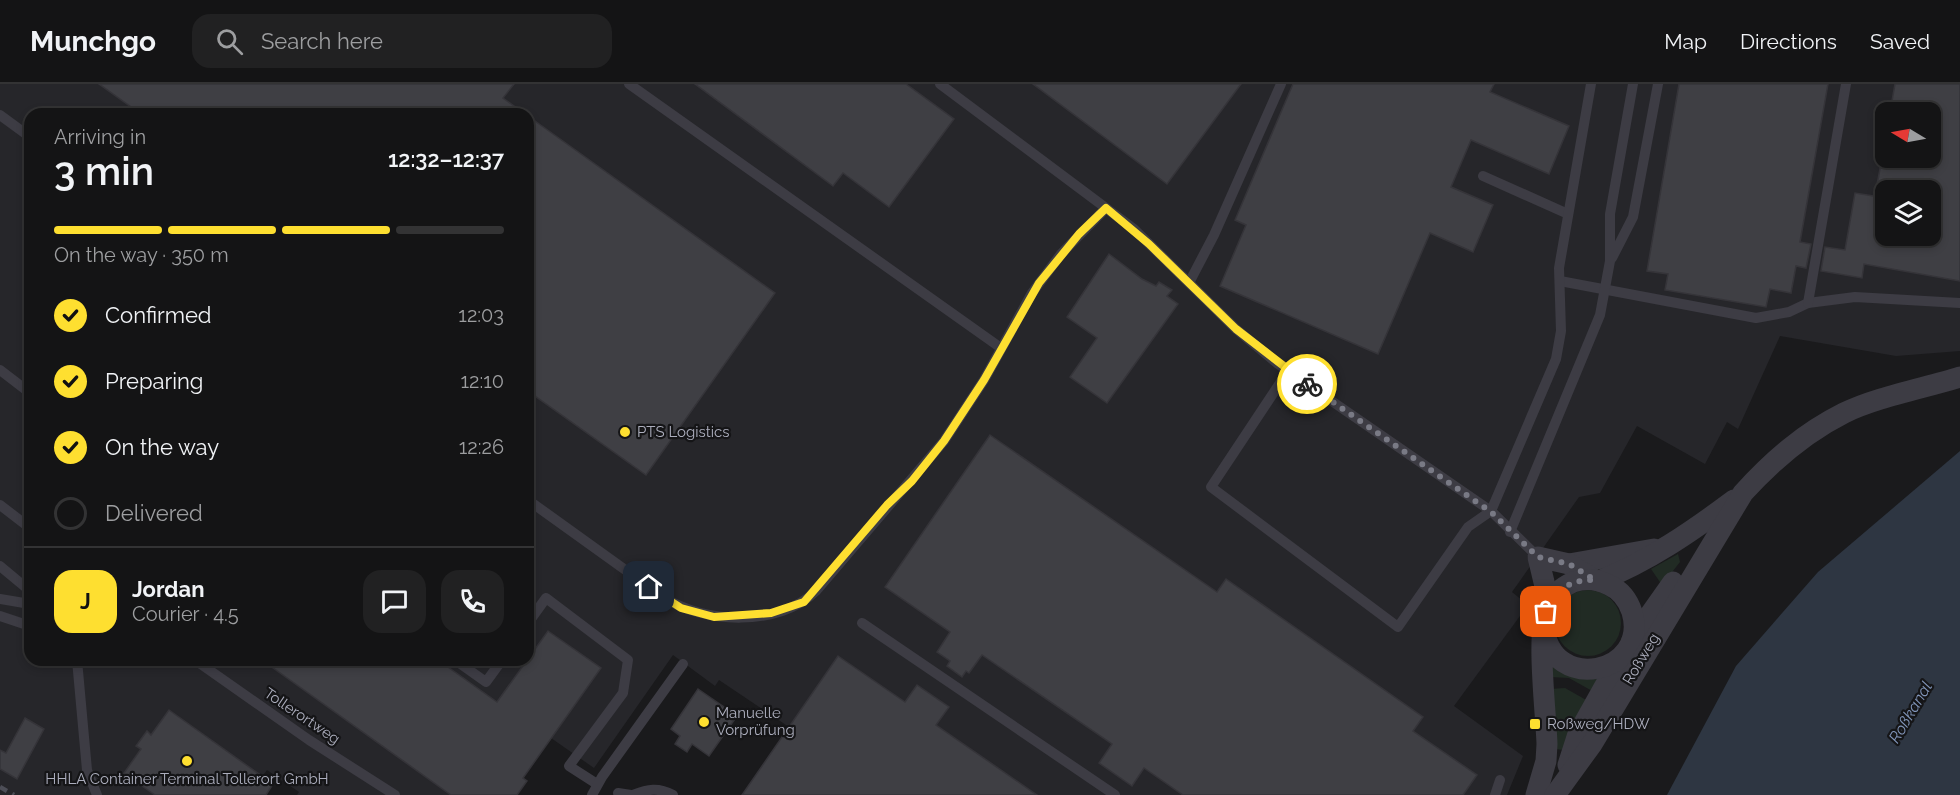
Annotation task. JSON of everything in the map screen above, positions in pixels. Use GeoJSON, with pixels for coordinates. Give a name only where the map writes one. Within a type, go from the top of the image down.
{"type":"FeatureCollection","features":[{"type":"Feature","properties":{"kind":"street","name":"Roßweg"},"geometry":{"type":"LineString","coordinates":[[1549,603],[1567,585],[1578,581],[1597,580],[1636,566],[1667,547],[1743,493],[1790,446],[1846,411],[1960,377]]}},
{"type":"Feature","properties":{"kind":"street","name":"Roßweg"},"geometry":{"type":"LineString","coordinates":[[1558,790],[1592,744],[1743,493]]}},
{"type":"Feature","properties":{"kind":"street","name":"Roßweg"},"geometry":{"type":"LineString","coordinates":[[1544,627],[1548,644],[1555,655],[1577,668],[1603,668],[1614,662],[1682,569],[1719,531]]}},
{"type":"Feature","properties":{"kind":"street","name":"Roßweg"},"geometry":{"type":"LineString","coordinates":[[1569,564],[1667,547]]}},
{"type":"Feature","properties":{"kind":"street","name":"Roßweg"},"geometry":{"type":"LineString","coordinates":[[1538,557],[1569,564],[1619,591],[1629,606],[1634,624],[1627,647],[1578,734],[1558,790]]}},
{"type":"Feature","properties":{"kind":"street"},"geometry":{"type":"LineString","coordinates":[[1536,795],[1546,761],[1544,627],[1549,603],[1538,557]]}},
{"type":"Feature","properties":{"kind":"lane"},"geometry":{"type":"LineString","coordinates":[[629,84],[1001,348]]}},
{"type":"Feature","properties":{"kind":"lane"},"geometry":{"type":"LineString","coordinates":[[940,84],[1134,229],[1190,281],[1236,329],[1288,371],[1491,512],[1538,557]]}},
{"type":"Feature","properties":{"kind":"lane"},"geometry":{"type":"LineString","coordinates":[[1190,281],[1215,235],[1281,84]]}},
{"type":"Feature","properties":{"kind":"lane"},"geometry":{"type":"LineString","coordinates":[[1288,371],[1211,487],[1398,627],[1468,527],[1491,512],[1556,359],[1561,331],[1560,281],[1568,214],[1591,84]]}},
{"type":"Feature","properties":{"kind":"lane"},"geometry":{"type":"LineString","coordinates":[[1510,532],[1600,315],[1610,261],[1610,214],[1633,84]]}},
{"type":"Feature","properties":{"kind":"lane"},"geometry":{"type":"LineString","coordinates":[[1610,261],[1634,218],[1658,84]]}},
{"type":"Feature","properties":{"kind":"lane"},"geometry":{"type":"LineString","coordinates":[[1808,303],[1846,84]]}},
{"type":"Feature","properties":{"kind":"lane"},"geometry":{"type":"LineString","coordinates":[[0,115],[24,133]]}},
{"type":"Feature","properties":{"kind":"lane"},"geometry":{"type":"LineString","coordinates":[[1483,176],[1568,214]]}},
{"type":"Feature","properties":{"kind":"lane"},"geometry":{"type":"LineString","coordinates":[[534,504],[663,597],[687,611],[722,617],[764,614],[804,602],[816,591],[887,505],[912,481],[964,413],[1046,273],[1079,234],[1106,208]]}},
{"type":"Feature","properties":{"kind":"lane"},"geometry":{"type":"LineString","coordinates":[[1560,281],[1756,318],[1789,312],[1808,303],[1855,297],[1960,303]]}},
{"type":"Feature","properties":{"kind":"lane"},"geometry":{"type":"LineString","coordinates":[[0,370],[24,388]]}},
{"type":"Feature","properties":{"kind":"lane"},"geometry":{"type":"LineString","coordinates":[[0,505],[24,523]]}},
{"type":"Feature","properties":{"kind":"lane"},"geometry":{"type":"LineString","coordinates":[[0,566],[24,586]]}},
{"type":"Feature","properties":{"kind":"lane"},"geometry":{"type":"LineString","coordinates":[[534,615],[546,598],[628,660],[622,693],[569,766],[597,784]]}},
{"type":"Feature","properties":{"kind":"lane"},"geometry":{"type":"LineString","coordinates":[[0,599],[24,603]]}},
{"type":"Feature","properties":{"kind":"lane"},"geometry":{"type":"LineString","coordinates":[[0,616],[24,624]]}},
{"type":"Feature","properties":{"kind":"lane"},"geometry":{"type":"LineString","coordinates":[[862,623],[1115,795]]}},
{"type":"Feature","properties":{"kind":"lane"},"geometry":{"type":"LineString","coordinates":[[592,795],[597,784],[683,664]]}},
{"type":"Feature","properties":{"kind":"lane"},"geometry":{"type":"LineString","coordinates":[[77,666],[87,770],[97,795]]}},
{"type":"Feature","properties":{"kind":"lane","name":"Tollerortweg"},"geometry":{"type":"LineString","coordinates":[[204,666],[309,740],[394,795]]}},
{"type":"Feature","properties":{"kind":"lane"},"geometry":{"type":"LineString","coordinates":[[463,666],[486,682],[498,666]]}},
{"type":"Feature","properties":{"kind":"lane"},"geometry":{"type":"LineString","coordinates":[[1495,795],[1500,780]]}},
{"type":"Feature","properties":{"kind":"lane"},"geometry":{"type":"LineString","coordinates":[[618,793],[632,795],[649,789],[663,790],[673,795]]}},
{"type":"Feature","properties":{"kind":"shaded area"},"geometry":{"type":"Polygon","coordinates":[[[0,84],[1960,84],[1960,351],[1896,356],[1780,336],[1738,429],[1727,422],[1705,464],[1637,426],[1600,493],[1579,497],[1512,592],[1528,605],[1454,706],[1523,756],[1507,795],[742,795],[789,727],[719,680],[715,686],[673,655],[594,768],[551,738],[523,778],[527,781],[517,795],[297,795],[299,792],[267,770],[249,795],[0,795],[0,84]]]}},
{"type":"Feature","properties":{"kind":"shaded area"},"geometry":{"type":"Polygon","coordinates":[[[1678,554],[1680,562],[1662,585],[1651,569],[1678,554]]]}},
{"type":"Feature","properties":{"kind":"shaded area"},"geometry":{"type":"Polygon","coordinates":[[[1588,590],[1601,593],[1611,600],[1618,610],[1621,623],[1618,636],[1611,646],[1601,653],[1588,656],[1575,653],[1565,646],[1558,636],[1555,623],[1558,610],[1565,600],[1575,593],[1588,590]]]}},
{"type":"Feature","properties":{"kind":"shaded area"},"geometry":{"type":"Polygon","coordinates":[[[1551,666],[1602,677],[1594,692],[1569,678],[1550,677],[1551,666]]]}},
{"type":"Feature","properties":{"kind":"shaded area"},"geometry":{"type":"Polygon","coordinates":[[[1565,688],[1588,701],[1563,750],[1556,749],[1550,689],[1565,688]]]}},
{"type":"Feature","properties":{"kind":"water","name":"Roßkanal"},"geometry":{"type":"Polygon","coordinates":[[[1960,451],[1960,795],[1667,795],[1736,666],[1818,572],[1960,451]]]}},
{"type":"Feature","properties":{"kind":"building"},"geometry":{"type":"Polygon","coordinates":[[[99,84],[514,84],[503,98],[517,108],[133,108],[99,84]]]}},
{"type":"Feature","properties":{"kind":"building"},"geometry":{"type":"Polygon","coordinates":[[[695,84],[906,84],[954,119],[889,207],[843,173],[833,186],[695,84]]]}},
{"type":"Feature","properties":{"kind":"building"},"geometry":{"type":"Polygon","coordinates":[[[1033,84],[1241,84],[1167,184],[1033,84]]]}},
{"type":"Feature","properties":{"kind":"building"},"geometry":{"type":"Polygon","coordinates":[[[1293,84],[1494,84],[1490,92],[1569,126],[1549,174],[1471,140],[1451,187],[1493,205],[1473,252],[1430,233],[1378,354],[1220,286],[1246,225],[1235,220],[1293,84]]]}},
{"type":"Feature","properties":{"kind":"building"},"geometry":{"type":"Polygon","coordinates":[[[1679,84],[1828,84],[1800,242],[1811,244],[1806,268],[1796,266],[1791,293],[1770,289],[1766,307],[1665,290],[1668,274],[1647,271],[1679,84]]]}},
{"type":"Feature","properties":{"kind":"building"},"geometry":{"type":"Polygon","coordinates":[[[1895,84],[1960,84],[1960,281],[1864,264],[1862,278],[1821,271],[1825,247],[1845,250],[1855,193],[1875,196],[1875,246],[1941,246],[1941,180],[1878,180],[1880,168],[1941,168],[1941,102],[1892,102],[1895,84]]]}},
{"type":"Feature","properties":{"kind":"building"},"geometry":{"type":"Polygon","coordinates":[[[534,120],[775,293],[646,475],[534,395],[534,120]]]}},
{"type":"Feature","properties":{"kind":"building"},"geometry":{"type":"Polygon","coordinates":[[[1109,254],[1142,279],[1156,286],[1159,282],[1172,290],[1167,296],[1178,304],[1107,403],[1070,377],[1097,338],[1067,317],[1109,254]]]}},
{"type":"Feature","properties":{"kind":"building"},"geometry":{"type":"Polygon","coordinates":[[[990,435],[1217,592],[1226,579],[1423,717],[1413,731],[1477,775],[1463,795],[1183,795],[1144,768],[1132,786],[1099,763],[1112,744],[982,655],[969,673],[966,671],[962,677],[947,666],[950,661],[937,652],[950,632],[885,587],[990,435]]]}},
{"type":"Feature","properties":{"kind":"building"},"geometry":{"type":"Polygon","coordinates":[[[548,631],[601,668],[523,778],[527,781],[517,795],[451,795],[270,666],[446,666],[497,702],[523,666],[534,666],[534,650],[548,631]]]}},
{"type":"Feature","properties":{"kind":"building"},"geometry":{"type":"Polygon","coordinates":[[[838,656],[905,702],[917,685],[949,707],[936,725],[1037,795],[742,795],[838,656]]]}},
{"type":"Feature","properties":{"kind":"building","name":"Manuelle Vorprüfung"},"geometry":{"type":"Polygon","coordinates":[[[698,689],[737,716],[709,756],[692,744],[687,752],[675,744],[680,736],[671,729],[698,689]]]}},
{"type":"Feature","properties":{"kind":"building","name":"HHLA Container Terminal Tollerort GmbH"},"geometry":{"type":"Polygon","coordinates":[[[169,710],[273,784],[266,795],[155,795],[124,773],[141,749],[136,746],[147,731],[151,735],[169,710]]]}},
{"type":"Feature","properties":{"kind":"building"},"geometry":{"type":"Polygon","coordinates":[[[25,718],[44,729],[17,779],[0,769],[0,750],[6,753],[25,718]]]}},
{"type":"Feature","properties":{"kind":"railway"},"geometry":{"type":"LineString","coordinates":[[0,787],[14,795]]}},
{"type":"Feature","properties":{"kind":"way so far"},"geometry":{"type":"LineString","coordinates":[[1307,384],[1491,512],[1538,557],[1569,564],[1595,580],[1578,581],[1563,588],[1551,599],[1546,612]]}},
{"type":"Feature","properties":{"kind":"place","name":"PTS Logistics"},"geometry":{"type":"Point","coordinates":[625,432]}},
{"type":"Feature","properties":{"kind":"place","name":"Manuelle Vorprüfung"},"geometry":{"type":"Point","coordinates":[704,722]}},
{"type":"Feature","properties":{"kind":"place","name":"Roßweg/HDW"},"geometry":{"type":"Point","coordinates":[1535,724]}},
{"type":"Feature","properties":{"kind":"place","name":"HHLA Container Terminal Tollerort GmbH"},"geometry":{"type":"Point","coordinates":[187,761]}},
{"type":"Feature","properties":{"kind":"route"},"geometry":{"type":"LineString","coordinates":[[649,587],[681,608],[703,616],[732,617],[771,613],[804,602],[816,591],[887,505],[912,481],[944,441],[984,380],[1019,314],[1039,283],[1061,254],[1106,208],[1134,229],[1190,281],[1236,329],[1278,364],[1307,384]]}}]}
